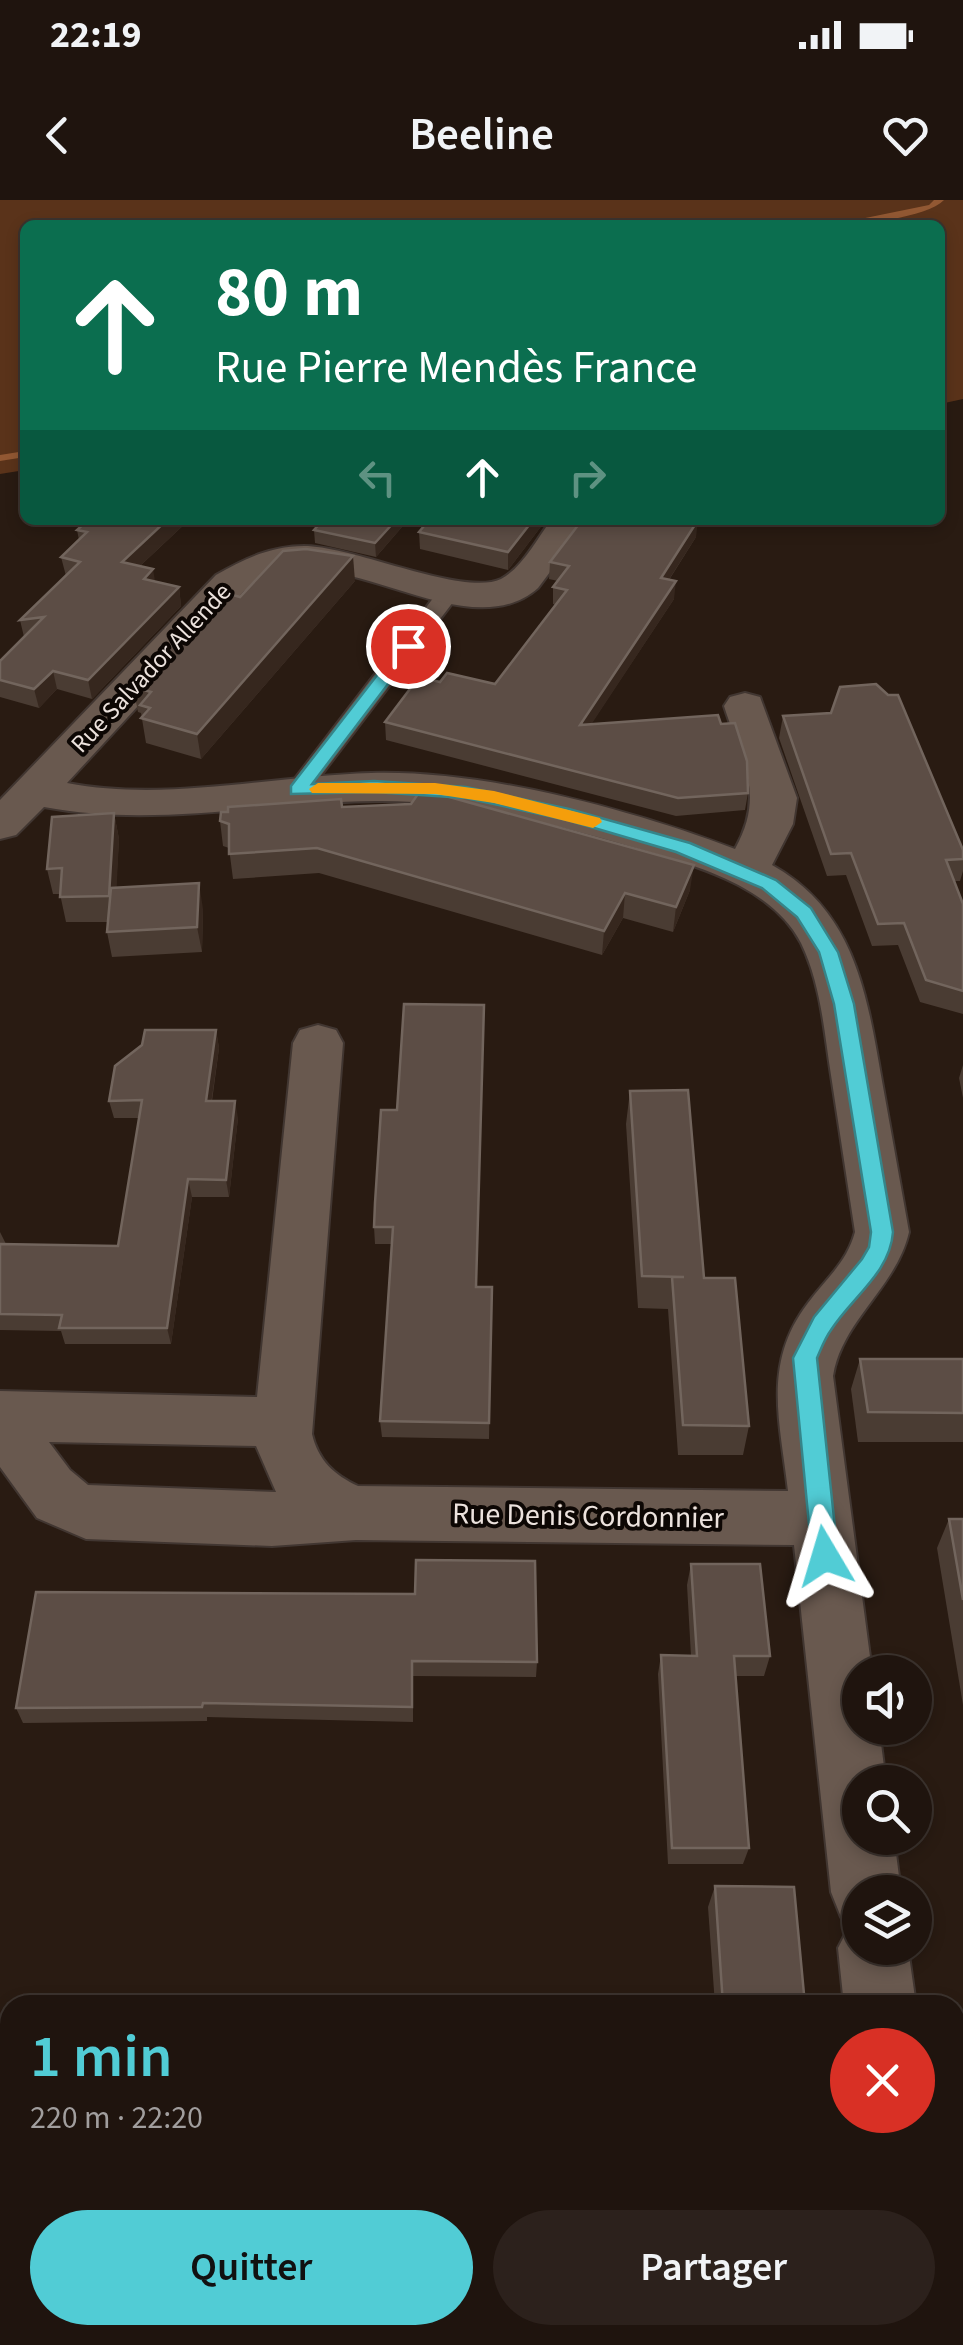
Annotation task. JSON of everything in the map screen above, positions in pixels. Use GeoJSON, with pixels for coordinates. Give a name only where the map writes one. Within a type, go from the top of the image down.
{"type":"FeatureCollection","features":[{"type":"Feature","properties":{"kind":"street","name":"Rue Salvador Allende"},"geometry":{"type":"LineString","coordinates":[[0,825],[230,583],[258,563],[303,556],[490,594],[516,586],[566,525]]}},
{"type":"Feature","properties":{"kind":"street"},"geometry":{"type":"LineString","coordinates":[[745,706],[775,798],[772,824],[746,871]]}},
{"type":"Feature","properties":{"kind":"street"},"geometry":{"type":"LineString","coordinates":[[35,790],[68,800],[118,802],[406,787],[494,797],[683,847],[746,871],[788,898],[811,921],[828,952],[844,1004],[882,1232],[876,1257],[822,1324],[805,1358],[820,1518],[864,1875]]}},
{"type":"Feature","properties":{"kind":"street","name":"Rue Denis Cordonnier"},"geometry":{"type":"LineString","coordinates":[[318,1043],[283,1422],[288,1462],[294,1472],[320,1496],[356,1513]]}},
{"type":"Feature","properties":{"kind":"street"},"geometry":{"type":"LineString","coordinates":[[0,1416],[283,1422]]}},
{"type":"Feature","properties":{"kind":"street","name":"Rue Denis Cordonnier"},"geometry":{"type":"LineString","coordinates":[[0,1426],[23,1448],[51,1495],[73,1509],[272,1519],[356,1513],[820,1518]]}},
{"type":"Feature","properties":{"kind":"street"},"geometry":{"type":"LineString","coordinates":[[875,1965],[879,1995]]}},
{"type":"Feature","properties":{"kind":"lane"},"geometry":{"type":"LineString","coordinates":[[298,790],[452,589]]}},
{"type":"Feature","properties":{"kind":"shaded area"},"geometry":{"type":"Polygon","coordinates":[[[0,200],[963,200],[963,399],[945,403],[945,220],[20,220],[20,471],[0,474],[0,200]]]}},
{"type":"Feature","properties":{"kind":"building"},"geometry":{"type":"Polygon","coordinates":[[[82,525],[162,525],[122,562],[153,569],[144,579],[179,587],[88,680],[53,671],[34,689],[0,680],[0,661],[44,617],[20,620],[80,562],[61,557],[87,532],[77,530],[82,525]]]}},
{"type":"Feature","properties":{"kind":"building"},"geometry":{"type":"Polygon","coordinates":[[[318,525],[391,525],[375,543],[314,530],[318,525]]]}},
{"type":"Feature","properties":{"kind":"building"},"geometry":{"type":"Polygon","coordinates":[[[425,525],[529,525],[508,552],[419,532],[425,525]]]}},
{"type":"Feature","properties":{"kind":"building"},"geometry":{"type":"Polygon","coordinates":[[[578,525],[695,525],[661,578],[676,581],[580,725],[718,715],[721,724],[735,723],[747,761],[748,793],[678,798],[385,722],[419,677],[440,682],[447,673],[495,684],[567,590],[553,587],[569,566],[550,562],[578,525]]]}},
{"type":"Feature","properties":{"kind":"building"},"geometry":{"type":"Polygon","coordinates":[[[306,549],[353,556],[197,734],[141,718],[150,708],[140,705],[151,692],[133,687],[222,592],[240,597],[283,551],[306,549]]]}},
{"type":"Feature","properties":{"kind":"building"},"geometry":{"type":"Polygon","coordinates":[[[876,684],[888,695],[898,695],[963,850],[963,859],[946,860],[963,904],[963,991],[926,980],[904,923],[878,924],[851,853],[831,854],[783,716],[831,713],[840,687],[876,684]]]}},
{"type":"Feature","properties":{"kind":"building"},"geometry":{"type":"Polygon","coordinates":[[[435,793],[694,865],[676,907],[625,893],[604,931],[317,848],[229,854],[229,824],[220,821],[221,812],[228,812],[228,807],[341,799],[342,807],[411,804],[418,794],[435,793]]]}},
{"type":"Feature","properties":{"kind":"building"},"geometry":{"type":"Polygon","coordinates":[[[114,813],[109,896],[60,897],[62,868],[47,869],[52,817],[114,813]]]}},
{"type":"Feature","properties":{"kind":"building"},"geometry":{"type":"Polygon","coordinates":[[[199,883],[197,927],[107,932],[111,888],[199,883]]]}},
{"type":"Feature","properties":{"kind":"building"},"geometry":{"type":"Polygon","coordinates":[[[404,1004],[484,1005],[476,1287],[492,1287],[489,1423],[380,1421],[393,1227],[374,1227],[375,1203],[381,1110],[397,1110],[404,1004]]]}},
{"type":"Feature","properties":{"kind":"building"},"geometry":{"type":"Polygon","coordinates":[[[145,1030],[216,1030],[206,1101],[235,1101],[226,1180],[188,1179],[167,1328],[59,1328],[62,1315],[0,1314],[0,1244],[118,1246],[142,1100],[109,1101],[115,1066],[142,1045],[145,1030]]]}},
{"type":"Feature","properties":{"kind":"building"},"geometry":{"type":"Polygon","coordinates":[[[688,1090],[704,1278],[735,1278],[749,1426],[683,1425],[672,1277],[684,1277],[642,1276],[630,1091],[688,1090]]]}},
{"type":"Feature","properties":{"kind":"building"},"geometry":{"type":"Polygon","coordinates":[[[860,1359],[963,1359],[963,1413],[868,1412],[860,1359]]]}},
{"type":"Feature","properties":{"kind":"building"},"geometry":{"type":"Polygon","coordinates":[[[949,1519],[963,1519],[963,1600],[949,1519]]]}},
{"type":"Feature","properties":{"kind":"building"},"geometry":{"type":"Polygon","coordinates":[[[416,1560],[535,1561],[537,1662],[412,1661],[412,1707],[203,1703],[202,1707],[16,1708],[36,1592],[415,1594],[416,1560]]]}},
{"type":"Feature","properties":{"kind":"building"},"geometry":{"type":"Polygon","coordinates":[[[691,1564],[760,1564],[770,1656],[734,1656],[749,1848],[672,1848],[661,1655],[697,1656],[691,1564]]]}},
{"type":"Feature","properties":{"kind":"building"},"geometry":{"type":"Polygon","coordinates":[[[715,1886],[794,1887],[804,1995],[722,1995],[715,1886]]]}},
{"type":"Feature","properties":{"kind":"waterway"},"geometry":{"type":"LineString","coordinates":[[863,220],[932,207],[939,200]]}},
{"type":"Feature","properties":{"kind":"waterway"},"geometry":{"type":"LineString","coordinates":[[0,458],[20,455]]}},
{"type":"Feature","properties":{"kind":"slow traffic"},"geometry":{"type":"LineString","coordinates":[[318,789],[435,788],[494,797],[593,822]]}},
{"type":"Feature","properties":{"kind":"route"},"geometry":{"type":"LineString","coordinates":[[408,646],[298,790],[374,786],[466,792],[569,815],[683,847],[769,884],[804,912],[828,952],[844,1004],[882,1232],[880,1248],[870,1265],[822,1324],[805,1358],[825,1556]]}}]}
